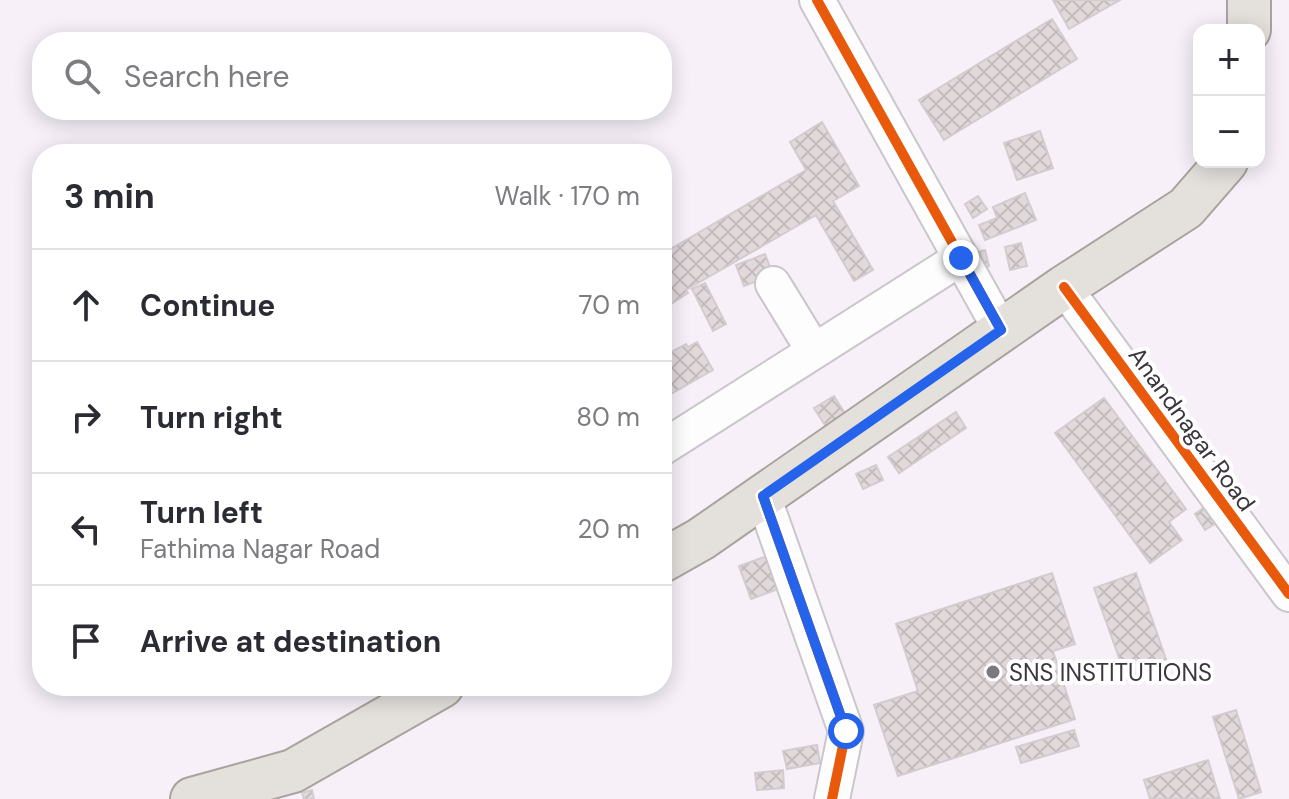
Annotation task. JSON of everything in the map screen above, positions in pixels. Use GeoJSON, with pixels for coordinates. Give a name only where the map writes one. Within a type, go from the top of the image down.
{"type":"FeatureCollection","features":[{"type":"Feature","properties":{"kind":"main road"},"geometry":{"type":"LineString","coordinates":[[1249,0],[1249,24]]}},
{"type":"Feature","properties":{"kind":"main road"},"geometry":{"type":"LineString","coordinates":[[672,555],[701,539],[1064,287],[1186,208],[1221,168]]}},
{"type":"Feature","properties":{"kind":"main road"},"geometry":{"type":"LineString","coordinates":[[211,797],[293,771],[424,696]]}},
{"type":"Feature","properties":{"kind":"street"},"geometry":{"type":"LineString","coordinates":[[817,0],[1001,330]]}},
{"type":"Feature","properties":{"kind":"street"},"geometry":{"type":"LineString","coordinates":[[672,442],[961,258]]}},
{"type":"Feature","properties":{"kind":"street"},"geometry":{"type":"LineString","coordinates":[[773,284],[814,351]]}},
{"type":"Feature","properties":{"kind":"street","name":"Anandnagar Road"},"geometry":{"type":"LineString","coordinates":[[1064,287],[1289,594]]}},
{"type":"Feature","properties":{"kind":"street"},"geometry":{"type":"LineString","coordinates":[[763,496],[846,731],[832,799]]}},
{"type":"Feature","properties":{"kind":"building"},"geometry":{"type":"Polygon","coordinates":[[[1053,0],[1120,0],[1069,29],[1053,0]]]}},
{"type":"Feature","properties":{"kind":"building"},"geometry":{"type":"Polygon","coordinates":[[[1052,19],[1077,59],[944,140],[919,100],[1052,19]]]}},
{"type":"Feature","properties":{"kind":"building"},"geometry":{"type":"Polygon","coordinates":[[[822,122],[859,186],[833,201],[873,270],[854,281],[816,215],[686,290],[688,293],[672,303],[672,248],[806,170],[790,142],[822,122]]]}},
{"type":"Feature","properties":{"kind":"building"},"geometry":{"type":"Polygon","coordinates":[[[1040,131],[1053,168],[1017,180],[1004,143],[1040,131]]]}},
{"type":"Feature","properties":{"kind":"building"},"geometry":{"type":"Polygon","coordinates":[[[1025,193],[1036,220],[985,240],[979,225],[997,218],[993,207],[1025,193]]]}},
{"type":"Feature","properties":{"kind":"building"},"geometry":{"type":"Polygon","coordinates":[[[978,196],[987,209],[973,218],[965,204],[978,196]]]}},
{"type":"Feature","properties":{"kind":"building"},"geometry":{"type":"Polygon","coordinates":[[[1021,243],[1027,266],[1010,270],[1005,247],[1021,243]]]}},
{"type":"Feature","properties":{"kind":"building"},"geometry":{"type":"Polygon","coordinates":[[[985,250],[989,266],[973,271],[968,255],[985,250]]]}},
{"type":"Feature","properties":{"kind":"building"},"geometry":{"type":"Polygon","coordinates":[[[765,254],[773,275],[744,286],[736,265],[765,254]]]}},
{"type":"Feature","properties":{"kind":"building"},"geometry":{"type":"Polygon","coordinates":[[[705,283],[726,324],[713,331],[692,289],[705,283]]]}},
{"type":"Feature","properties":{"kind":"building"},"geometry":{"type":"Polygon","coordinates":[[[697,342],[713,370],[672,393],[672,352],[686,344],[688,347],[697,342]]]}},
{"type":"Feature","properties":{"kind":"building"},"geometry":{"type":"Polygon","coordinates":[[[834,396],[848,418],[828,430],[814,408],[834,396]]]}},
{"type":"Feature","properties":{"kind":"building"},"geometry":{"type":"Polygon","coordinates":[[[1104,398],[1186,509],[1169,522],[1182,540],[1150,563],[1055,433],[1104,398]]]}},
{"type":"Feature","properties":{"kind":"building"},"geometry":{"type":"Polygon","coordinates":[[[956,412],[966,428],[899,473],[888,457],[956,412]]]}},
{"type":"Feature","properties":{"kind":"building"},"geometry":{"type":"Polygon","coordinates":[[[876,465],[883,480],[863,489],[856,474],[876,465]]]}},
{"type":"Feature","properties":{"kind":"building"},"geometry":{"type":"Polygon","coordinates":[[[1209,504],[1220,521],[1205,530],[1195,514],[1209,504]]]}},
{"type":"Feature","properties":{"kind":"building"},"geometry":{"type":"Polygon","coordinates":[[[773,554],[784,587],[751,599],[739,566],[773,554]]]}},
{"type":"Feature","properties":{"kind":"building"},"geometry":{"type":"Polygon","coordinates":[[[1052,573],[1075,644],[1053,651],[1075,719],[898,776],[874,705],[918,691],[896,624],[1052,573]]]}},
{"type":"Feature","properties":{"kind":"building"},"geometry":{"type":"Polygon","coordinates":[[[1136,573],[1168,665],[1127,680],[1094,588],[1136,573]]]}},
{"type":"Feature","properties":{"kind":"building"},"geometry":{"type":"Polygon","coordinates":[[[1236,710],[1261,792],[1239,799],[1213,717],[1236,710]]]}},
{"type":"Feature","properties":{"kind":"building"},"geometry":{"type":"Polygon","coordinates":[[[1074,730],[1079,746],[1021,763],[1016,747],[1074,730]]]}},
{"type":"Feature","properties":{"kind":"building"},"geometry":{"type":"Polygon","coordinates":[[[817,745],[820,763],[787,769],[783,751],[817,745]]]}},
{"type":"Feature","properties":{"kind":"building"},"geometry":{"type":"Polygon","coordinates":[[[1208,760],[1220,799],[1150,799],[1144,780],[1208,760]]]}},
{"type":"Feature","properties":{"kind":"building"},"geometry":{"type":"Polygon","coordinates":[[[783,770],[784,788],[757,790],[755,773],[783,770]]]}},
{"type":"Feature","properties":{"kind":"building"},"geometry":{"type":"Polygon","coordinates":[[[312,790],[314,799],[304,799],[302,793],[312,790]]]}},
{"type":"Feature","properties":{"kind":"cycle path"},"geometry":{"type":"LineString","coordinates":[[817,0],[1001,330]]}},
{"type":"Feature","properties":{"kind":"cycle path"},"geometry":{"type":"LineString","coordinates":[[1064,287],[1289,594]]}},
{"type":"Feature","properties":{"kind":"cycle path"},"geometry":{"type":"LineString","coordinates":[[763,496],[846,731],[832,799]]}},
{"type":"Feature","properties":{"kind":"place","name":"SNS INSTITUTIONS"},"geometry":{"type":"Point","coordinates":[993,672]}},
{"type":"Feature","properties":{"kind":"route"},"geometry":{"type":"LineString","coordinates":[[846,731],[763,496],[1001,330],[961,258]]}}]}
